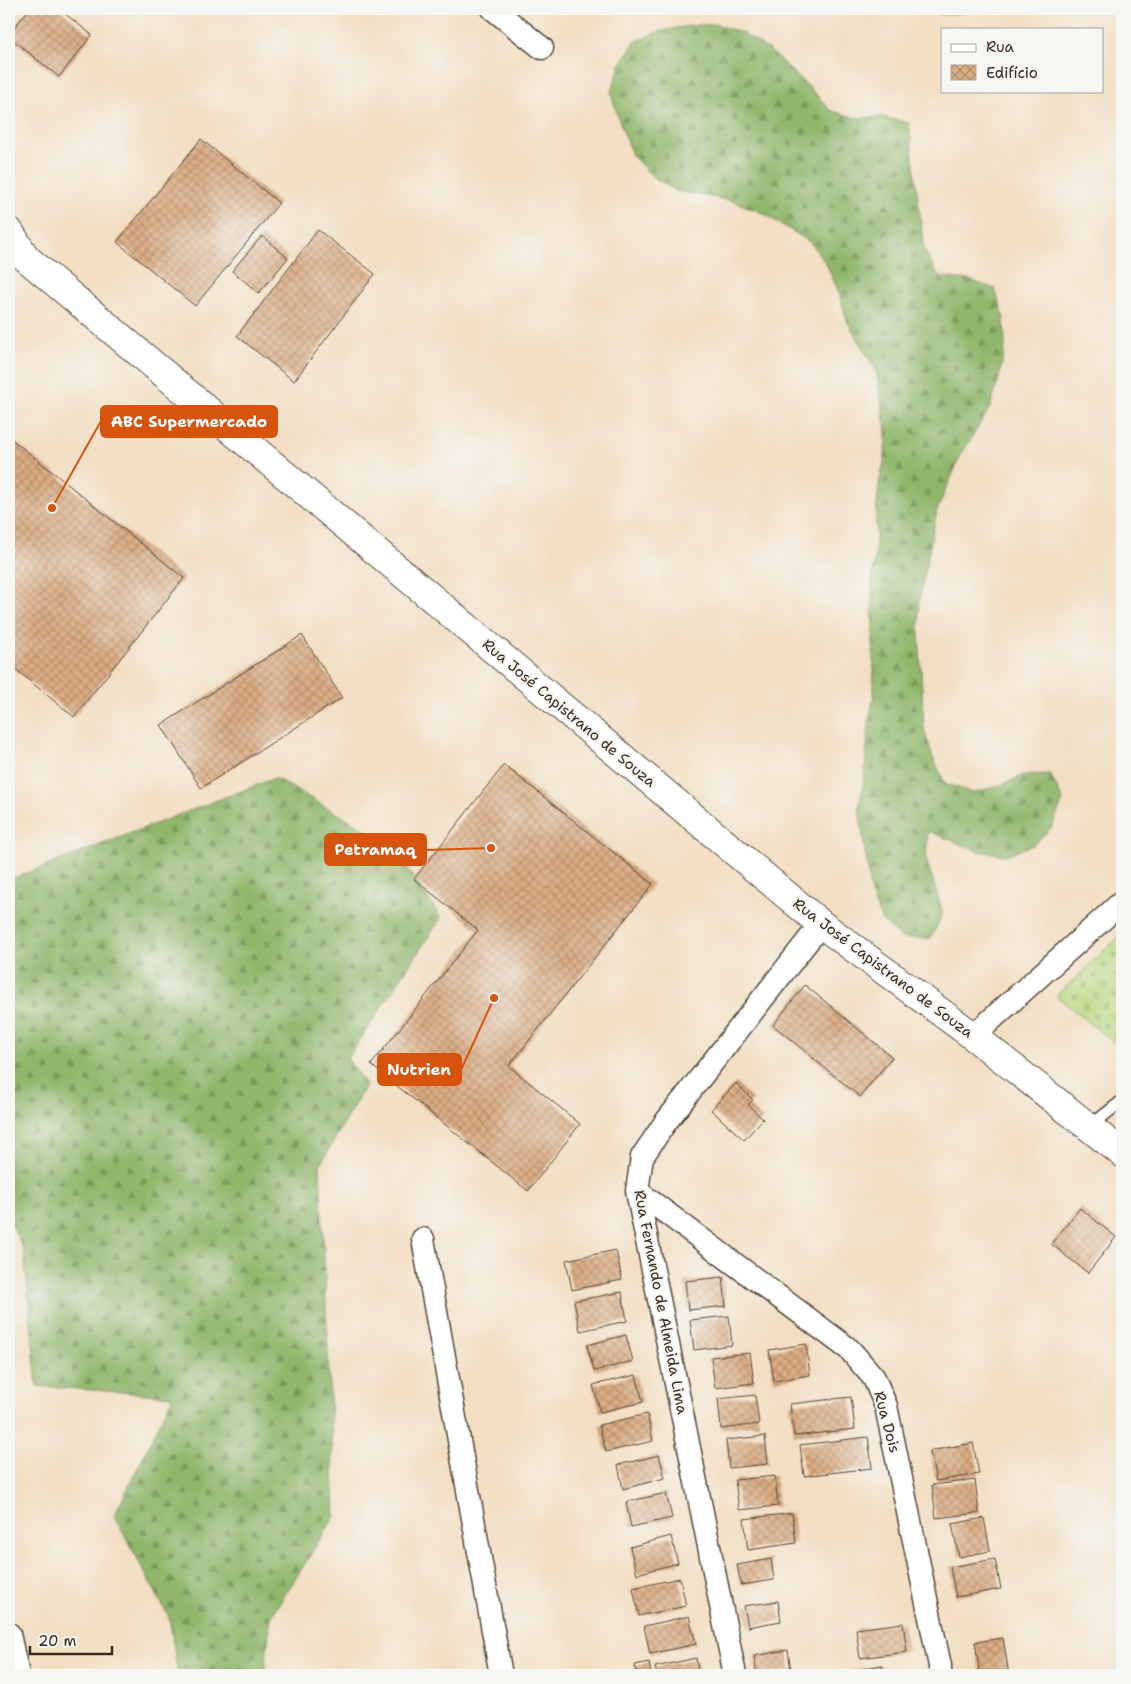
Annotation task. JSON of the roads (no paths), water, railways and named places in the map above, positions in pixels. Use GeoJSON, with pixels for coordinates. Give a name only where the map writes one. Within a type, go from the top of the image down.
{"type":"FeatureCollection","features":[{"type":"Feature","properties":{"kind":"main road","name":"Rua José Capistrano de Souza"},"geometry":{"type":"LineString","coordinates":[[9,231],[18,255],[821,924],[973,1036],[1122,1153]]}},
{"type":"Feature","properties":{"kind":"street"},"geometry":{"type":"LineString","coordinates":[[493,9],[542,48]]}},
{"type":"Feature","properties":{"kind":"street"},"geometry":{"type":"LineString","coordinates":[[973,1036],[1122,902]]}},
{"type":"Feature","properties":{"kind":"street","name":"Rua Fernando de Almeida Lima"},"geometry":{"type":"LineString","coordinates":[[735,1675],[638,1191],[642,1157],[665,1123],[821,924]]}},
{"type":"Feature","properties":{"kind":"street","name":"Rua Dois"},"geometry":{"type":"LineString","coordinates":[[638,1191],[850,1350],[874,1378],[886,1406],[940,1666],[940,1675]]}},
{"type":"Feature","properties":{"kind":"street"},"geometry":{"type":"LineString","coordinates":[[423,1239],[501,1675]]}},
{"type":"Feature","properties":{"kind":"street"},"geometry":{"type":"LineString","coordinates":[[9,1634],[18,1675]]}},
{"type":"Feature","properties":{"kind":"lane"},"geometry":{"type":"LineString","coordinates":[[1088,1127],[1122,1101]]}},
{"type":"Feature","properties":{"kind":"place","name":"ABC Supermercado"},"geometry":{"type":"Point","coordinates":[52,508]}},
{"type":"Feature","properties":{"kind":"place","name":"Petramaq"},"geometry":{"type":"Point","coordinates":[491,848]}},
{"type":"Feature","properties":{"kind":"place","name":"Nutrien"},"geometry":{"type":"Point","coordinates":[494,998]}}]}
